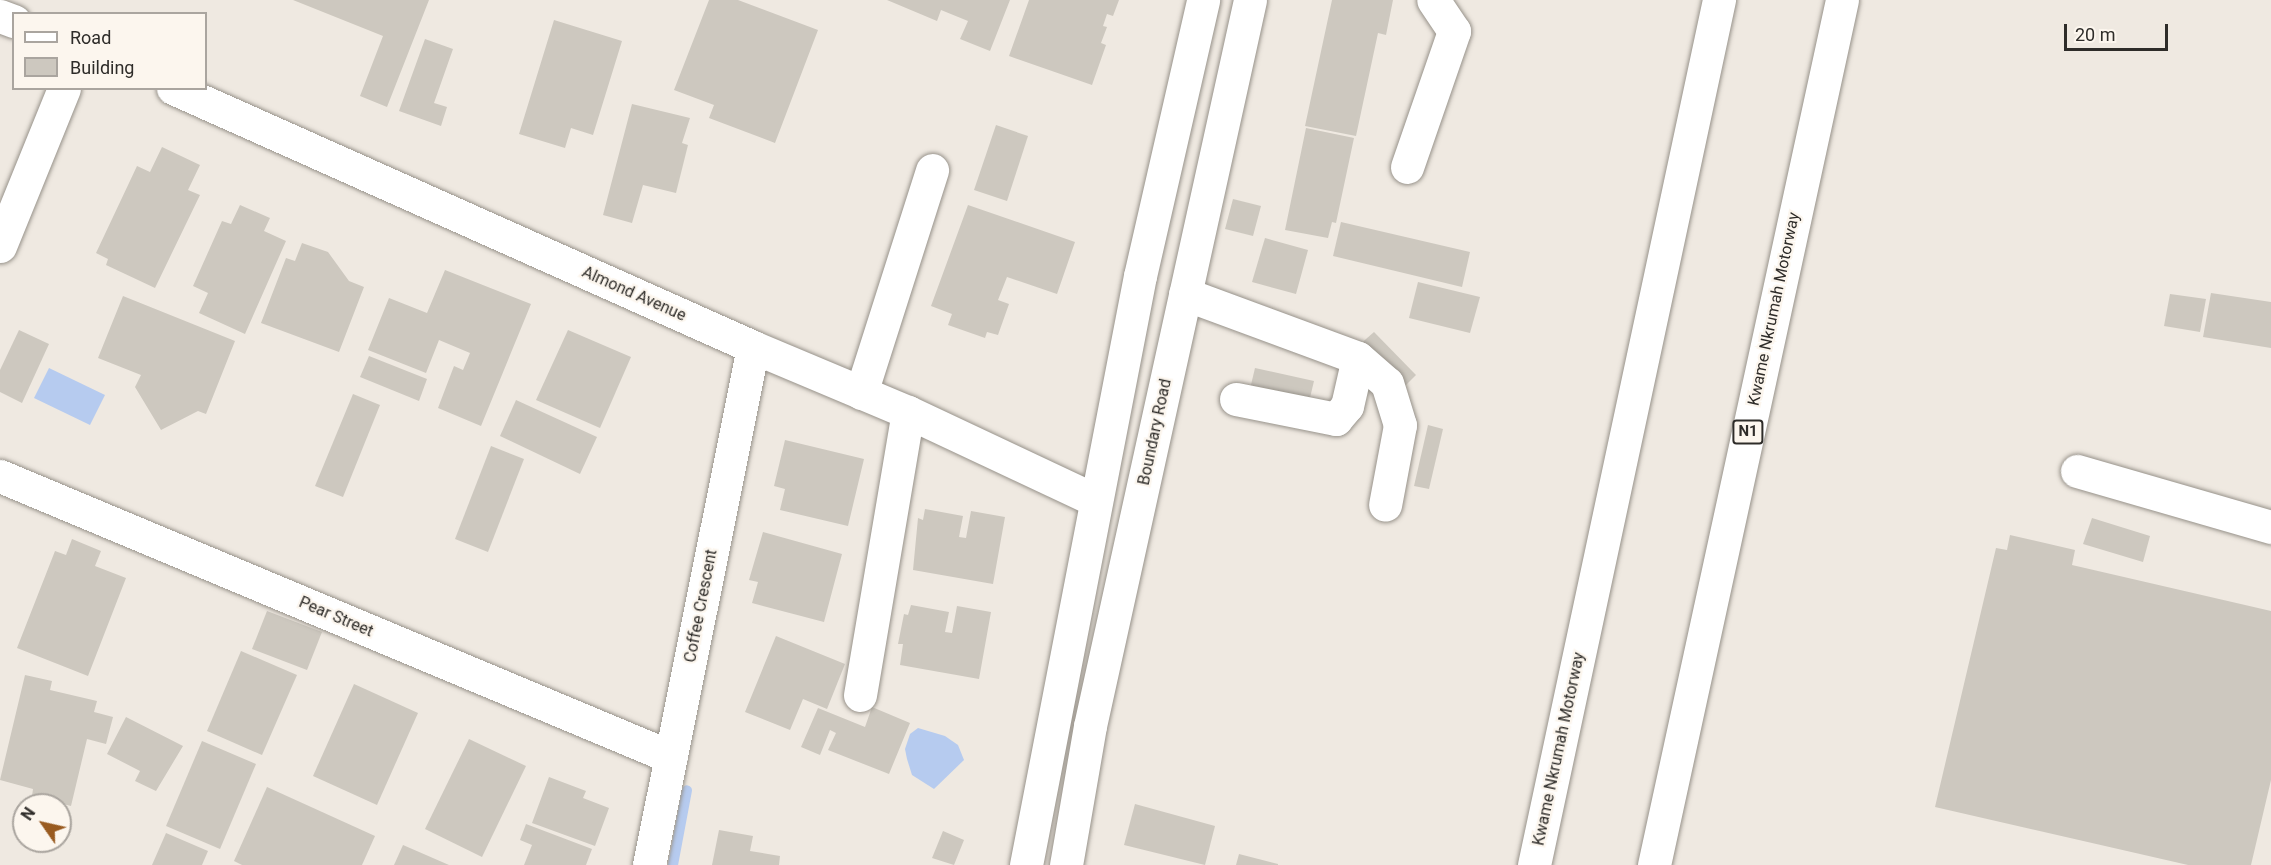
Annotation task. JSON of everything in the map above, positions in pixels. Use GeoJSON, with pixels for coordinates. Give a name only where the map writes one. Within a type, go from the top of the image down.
{"type":"FeatureCollection","features":[{"type":"Feature","properties":{"kind":"main road"},"geometry":{"type":"LineString","coordinates":[[1026,865],[1140,276],[1203,0]]}},
{"type":"Feature","properties":{"kind":"main road","name":"Boundary Road"},"geometry":{"type":"LineString","coordinates":[[1066,865],[1090,726],[1250,0]]}},
{"type":"Feature","properties":{"kind":"main road"},"geometry":{"type":"LineString","coordinates":[[1407,167],[1454,31],[1433,0]]}},
{"type":"Feature","properties":{"kind":"main road","name":"Kwame Nkrumah Motorway"},"geometry":{"type":"LineString","coordinates":[[1534,865],[1719,0]]}},
{"type":"Feature","properties":{"kind":"main road","name":"Kwame Nkrumah Motorway"},"geometry":{"type":"LineString","coordinates":[[1654,865],[1842,0]]}},
{"type":"Feature","properties":{"kind":"main road"},"geometry":{"type":"LineString","coordinates":[[0,246],[63,90]]}},
{"type":"Feature","properties":{"kind":"main road","name":"Almond Avenue"},"geometry":{"type":"LineString","coordinates":[[177,90],[753,347],[908,412],[1095,500]]}},
{"type":"Feature","properties":{"kind":"main road"},"geometry":{"type":"LineString","coordinates":[[861,393],[932,170]]}},
{"type":"Feature","properties":{"kind":"main road"},"geometry":{"type":"LineString","coordinates":[[1185,294],[1358,358],[1387,383],[1400,425],[1385,505]]}},
{"type":"Feature","properties":{"kind":"main road","name":"Coffee Crescent"},"geometry":{"type":"LineString","coordinates":[[649,865],[753,347]]}},
{"type":"Feature","properties":{"kind":"main road"},"geometry":{"type":"LineString","coordinates":[[1236,399],[1336,419],[1347,406],[1358,358]]}},
{"type":"Feature","properties":{"kind":"main road"},"geometry":{"type":"LineString","coordinates":[[860,695],[908,412]]}},
{"type":"Feature","properties":{"kind":"main road"},"geometry":{"type":"LineString","coordinates":[[2077,471],[2271,527]]}},
{"type":"Feature","properties":{"kind":"main road","name":"Pear Street"},"geometry":{"type":"LineString","coordinates":[[0,476],[671,757]]}},
{"type":"Feature","properties":{"kind":"water"},"geometry":{"type":"Polygon","coordinates":[[[49,368],[105,395],[90,425],[34,398],[49,368]]]}},
{"type":"Feature","properties":{"kind":"water"},"geometry":{"type":"Polygon","coordinates":[[[918,728],[945,736],[958,745],[964,760],[934,789],[912,775],[907,759],[905,749],[910,734],[918,728]]]}},
{"type":"Feature","properties":{"kind":"building"},"geometry":{"type":"Polygon","coordinates":[[[293,0],[429,0],[387,107],[360,96],[383,36],[293,0]]]}},
{"type":"Feature","properties":{"kind":"building"},"geometry":{"type":"Polygon","coordinates":[[[709,0],[738,0],[818,30],[775,143],[709,118],[714,105],[674,90],[709,0]]]}},
{"type":"Feature","properties":{"kind":"building"},"geometry":{"type":"Polygon","coordinates":[[[887,0],[1010,0],[990,51],[960,39],[968,21],[941,10],[937,21],[887,0]]]}},
{"type":"Feature","properties":{"kind":"building"},"geometry":{"type":"Polygon","coordinates":[[[1029,0],[1119,0],[1113,16],[1107,14],[1103,26],[1107,27],[1101,43],[1106,45],[1092,85],[1009,56],[1029,0]]]}},
{"type":"Feature","properties":{"kind":"building"},"geometry":{"type":"Polygon","coordinates":[[[1332,0],[1393,0],[1386,35],[1378,33],[1356,136],[1305,126],[1332,0]]]}},
{"type":"Feature","properties":{"kind":"building"},"geometry":{"type":"Polygon","coordinates":[[[554,20],[622,41],[593,135],[571,128],[565,148],[519,134],[554,20]]]}},
{"type":"Feature","properties":{"kind":"building"},"geometry":{"type":"Polygon","coordinates":[[[425,39],[453,49],[434,103],[447,107],[441,126],[399,111],[425,39]]]}},
{"type":"Feature","properties":{"kind":"building"},"geometry":{"type":"Polygon","coordinates":[[[632,104],[690,118],[682,143],[688,145],[676,193],[643,185],[632,223],[603,215],[632,104]]]}},
{"type":"Feature","properties":{"kind":"building"},"geometry":{"type":"Polygon","coordinates":[[[996,125],[1028,136],[1007,201],[974,190],[996,125]]]}},
{"type":"Feature","properties":{"kind":"building"},"geometry":{"type":"Polygon","coordinates":[[[1306,128],[1354,138],[1336,223],[1332,222],[1328,238],[1285,230],[1306,128]]]}},
{"type":"Feature","properties":{"kind":"building"},"geometry":{"type":"Polygon","coordinates":[[[162,147],[200,165],[188,190],[200,195],[155,288],[106,265],[108,259],[96,253],[137,166],[150,172],[162,147]]]}},
{"type":"Feature","properties":{"kind":"building"},"geometry":{"type":"Polygon","coordinates":[[[1233,199],[1261,206],[1253,236],[1225,229],[1233,199]]]}},
{"type":"Feature","properties":{"kind":"building"},"geometry":{"type":"Polygon","coordinates":[[[240,205],[270,218],[264,231],[286,241],[245,334],[199,313],[208,293],[193,286],[222,221],[231,224],[240,205]]]}},
{"type":"Feature","properties":{"kind":"building"},"geometry":{"type":"Polygon","coordinates":[[[968,205],[1075,242],[1057,294],[1007,277],[998,300],[1009,304],[998,335],[987,332],[985,338],[948,325],[952,314],[931,306],[968,205]]]}},
{"type":"Feature","properties":{"kind":"building"},"geometry":{"type":"Polygon","coordinates":[[[1341,222],[1470,252],[1462,287],[1333,256],[1341,222]]]}},
{"type":"Feature","properties":{"kind":"building"},"geometry":{"type":"Polygon","coordinates":[[[1265,238],[1308,250],[1296,294],[1252,282],[1265,238]]]}},
{"type":"Feature","properties":{"kind":"building"},"geometry":{"type":"Polygon","coordinates":[[[302,243],[328,252],[349,281],[364,287],[339,352],[261,323],[286,258],[295,261],[302,243]]]}},
{"type":"Feature","properties":{"kind":"building"},"geometry":{"type":"Polygon","coordinates":[[[445,270],[531,304],[481,426],[438,408],[454,366],[463,370],[470,353],[439,340],[426,373],[368,350],[389,298],[427,313],[445,270]]]}},
{"type":"Feature","properties":{"kind":"building"},"geometry":{"type":"Polygon","coordinates":[[[1418,282],[1480,297],[1470,333],[1409,318],[1418,282]]]}},
{"type":"Feature","properties":{"kind":"building"},"geometry":{"type":"Polygon","coordinates":[[[2211,293],[2271,302],[2271,348],[2203,337],[2211,293]]]}},
{"type":"Feature","properties":{"kind":"building"},"geometry":{"type":"Polygon","coordinates":[[[2170,294],[2206,299],[2200,332],[2164,326],[2170,294]]]}},
{"type":"Feature","properties":{"kind":"building"},"geometry":{"type":"Polygon","coordinates":[[[123,296],[235,341],[206,414],[198,411],[161,430],[135,387],[141,375],[98,358],[123,296]]]}},
{"type":"Feature","properties":{"kind":"building"},"geometry":{"type":"Polygon","coordinates":[[[19,330],[49,344],[22,403],[0,392],[0,370],[19,330]]]}},
{"type":"Feature","properties":{"kind":"building"},"geometry":{"type":"Polygon","coordinates":[[[568,330],[631,357],[600,428],[536,400],[568,330]]]}},
{"type":"Feature","properties":{"kind":"building"},"geometry":{"type":"Polygon","coordinates":[[[1374,332],[1416,375],[1401,390],[1358,346],[1374,332]]]}},
{"type":"Feature","properties":{"kind":"building"},"geometry":{"type":"Polygon","coordinates":[[[369,356],[427,379],[419,401],[360,377],[369,356]]]}},
{"type":"Feature","properties":{"kind":"building"},"geometry":{"type":"Polygon","coordinates":[[[1255,368],[1314,381],[1309,402],[1250,389],[1255,368]]]}},
{"type":"Feature","properties":{"kind":"building"},"geometry":{"type":"Polygon","coordinates":[[[353,394],[380,405],[343,497],[315,486],[353,394]]]}},
{"type":"Feature","properties":{"kind":"building"},"geometry":{"type":"Polygon","coordinates":[[[516,400],[597,437],[580,474],[500,436],[516,400]]]}},
{"type":"Feature","properties":{"kind":"building"},"geometry":{"type":"Polygon","coordinates":[[[1428,425],[1443,429],[1429,489],[1414,486],[1428,425]]]}},
{"type":"Feature","properties":{"kind":"building"},"geometry":{"type":"Polygon","coordinates":[[[785,440],[864,459],[848,526],[780,510],[785,489],[774,486],[785,440]]]}},
{"type":"Feature","properties":{"kind":"building"},"geometry":{"type":"Polygon","coordinates":[[[491,446],[524,459],[488,552],[455,539],[491,446]]]}},
{"type":"Feature","properties":{"kind":"building"},"geometry":{"type":"Polygon","coordinates":[[[925,509],[963,516],[959,537],[966,538],[971,511],[1005,517],[993,584],[913,570],[918,518],[923,520],[925,509]]]}},
{"type":"Feature","properties":{"kind":"building"},"geometry":{"type":"Polygon","coordinates":[[[2092,518],[2150,536],[2143,562],[2083,544],[2092,518]]]}},
{"type":"Feature","properties":{"kind":"building"},"geometry":{"type":"Polygon","coordinates":[[[763,532],[842,554],[824,622],[752,603],[758,582],[749,580],[763,532]]]}},
{"type":"Feature","properties":{"kind":"building"},"geometry":{"type":"Polygon","coordinates":[[[2010,535],[2075,550],[2072,565],[2271,611],[2271,780],[2251,865],[2188,865],[1935,807],[1996,548],[2007,550],[2010,535]]]}},
{"type":"Feature","properties":{"kind":"building"},"geometry":{"type":"Polygon","coordinates":[[[72,539],[101,551],[95,566],[126,578],[88,676],[17,648],[55,551],[66,555],[72,539]]]}},
{"type":"Feature","properties":{"kind":"building"},"geometry":{"type":"Polygon","coordinates":[[[911,605],[949,612],[945,632],[952,633],[957,606],[991,612],[979,679],[900,665],[903,644],[898,644],[904,614],[908,615],[911,605]]]}},
{"type":"Feature","properties":{"kind":"building"},"geometry":{"type":"Polygon","coordinates":[[[267,611],[322,632],[307,670],[252,649],[267,611]]]}},
{"type":"Feature","properties":{"kind":"building"},"geometry":{"type":"Polygon","coordinates":[[[776,636],[845,664],[827,709],[803,699],[790,730],[745,712],[776,636]]]}},
{"type":"Feature","properties":{"kind":"building"},"geometry":{"type":"Polygon","coordinates":[[[241,651],[297,675],[262,755],[207,731],[241,651]]]}},
{"type":"Feature","properties":{"kind":"building"},"geometry":{"type":"Polygon","coordinates":[[[25,675],[52,681],[50,690],[97,701],[94,712],[113,717],[106,744],[87,739],[72,802],[72,793],[32,793],[33,789],[0,780],[25,675]]]}},
{"type":"Feature","properties":{"kind":"building"},"geometry":{"type":"Polygon","coordinates":[[[354,684],[418,713],[377,805],[313,776],[354,684]]]}},
{"type":"Feature","properties":{"kind":"building"},"geometry":{"type":"Polygon","coordinates":[[[872,707],[910,723],[889,774],[828,750],[836,733],[830,730],[820,755],[801,747],[818,708],[865,727],[872,707]]]}},
{"type":"Feature","properties":{"kind":"building"},"geometry":{"type":"Polygon","coordinates":[[[126,717],[183,746],[156,791],[135,781],[140,771],[107,754],[126,717]]]}},
{"type":"Feature","properties":{"kind":"building"},"geometry":{"type":"Polygon","coordinates":[[[469,739],[526,766],[482,857],[425,829],[469,739]]]}},
{"type":"Feature","properties":{"kind":"building"},"geometry":{"type":"Polygon","coordinates":[[[202,741],[256,764],[220,849],[166,826],[202,741]]]}},
{"type":"Feature","properties":{"kind":"building"},"geometry":{"type":"Polygon","coordinates":[[[549,777],[586,791],[583,798],[609,808],[595,846],[532,823],[549,777]]]}},
{"type":"Feature","properties":{"kind":"building"},"geometry":{"type":"Polygon","coordinates":[[[267,787],[375,836],[362,865],[242,865],[234,861],[267,787]]]}},
{"type":"Feature","properties":{"kind":"building"},"geometry":{"type":"Polygon","coordinates":[[[1135,804],[1215,826],[1205,865],[1124,845],[1135,804]]]}},
{"type":"Feature","properties":{"kind":"building"},"geometry":{"type":"Polygon","coordinates":[[[526,824],[592,849],[586,865],[524,865],[532,845],[520,840],[526,824]]]}},
{"type":"Feature","properties":{"kind":"building"},"geometry":{"type":"Polygon","coordinates":[[[719,830],[753,836],[750,851],[780,856],[779,865],[712,865],[719,830]]]}},
{"type":"Feature","properties":{"kind":"building"},"geometry":{"type":"Polygon","coordinates":[[[943,831],[964,840],[954,865],[932,858],[943,831]]]}},
{"type":"Feature","properties":{"kind":"building"},"geometry":{"type":"Polygon","coordinates":[[[166,833],[208,851],[202,865],[152,865],[166,833]]]}},
{"type":"Feature","properties":{"kind":"building"},"geometry":{"type":"Polygon","coordinates":[[[403,845],[449,865],[394,865],[403,845]]]}},
{"type":"Feature","properties":{"kind":"building"},"geometry":{"type":"Polygon","coordinates":[[[1239,854],[1278,864],[1278,865],[1236,865],[1239,854]]]}},
{"type":"Feature","properties":{"kind":"waterway"},"geometry":{"type":"LineString","coordinates":[[673,865],[687,790]]}}]}
